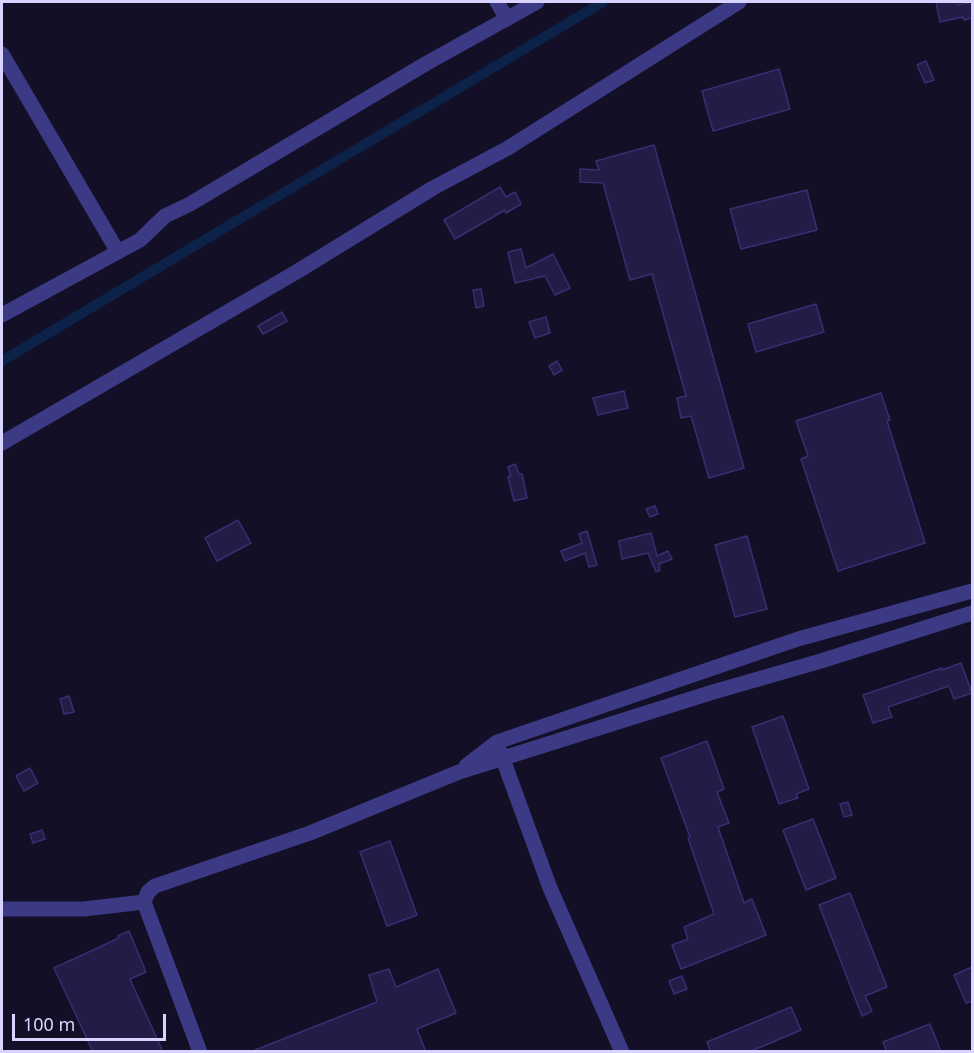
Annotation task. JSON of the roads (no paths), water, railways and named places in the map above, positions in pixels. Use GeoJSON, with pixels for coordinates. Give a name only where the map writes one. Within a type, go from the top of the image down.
{"type":"FeatureCollection","features":[{"type":"Feature","properties":{"kind":"street"},"geometry":{"type":"LineString","coordinates":[[497,2],[507,19]]}},
{"type":"Feature","properties":{"kind":"street"},"geometry":{"type":"LineString","coordinates":[[2,315],[140,240],[165,216],[190,204],[427,63],[537,2]]}},
{"type":"Feature","properties":{"kind":"street"},"geometry":{"type":"LineString","coordinates":[[2,443],[298,271],[433,188],[508,148],[739,2]]}},
{"type":"Feature","properties":{"kind":"street"},"geometry":{"type":"LineString","coordinates":[[2,54],[118,252]]}},
{"type":"Feature","properties":{"kind":"street"},"geometry":{"type":"LineString","coordinates":[[459,772],[497,742],[798,639],[972,591]]}},
{"type":"Feature","properties":{"kind":"street"},"geometry":{"type":"LineString","coordinates":[[200,1052],[144,902],[148,892],[155,886],[310,833],[459,772],[972,613]]}},
{"type":"Feature","properties":{"kind":"street"},"geometry":{"type":"LineString","coordinates":[[613,703],[619,722]]}},
{"type":"Feature","properties":{"kind":"street"},"geometry":{"type":"LineString","coordinates":[[537,728],[545,746]]}},
{"type":"Feature","properties":{"kind":"street"},"geometry":{"type":"LineString","coordinates":[[497,742],[550,888],[622,1052]]}},
{"type":"Feature","properties":{"kind":"street"},"geometry":{"type":"LineString","coordinates":[[2,909],[84,909],[144,902]]}},
{"type":"Feature","properties":{"kind":"waterway"},"geometry":{"type":"LineString","coordinates":[[2,361],[603,2]]}}]}
